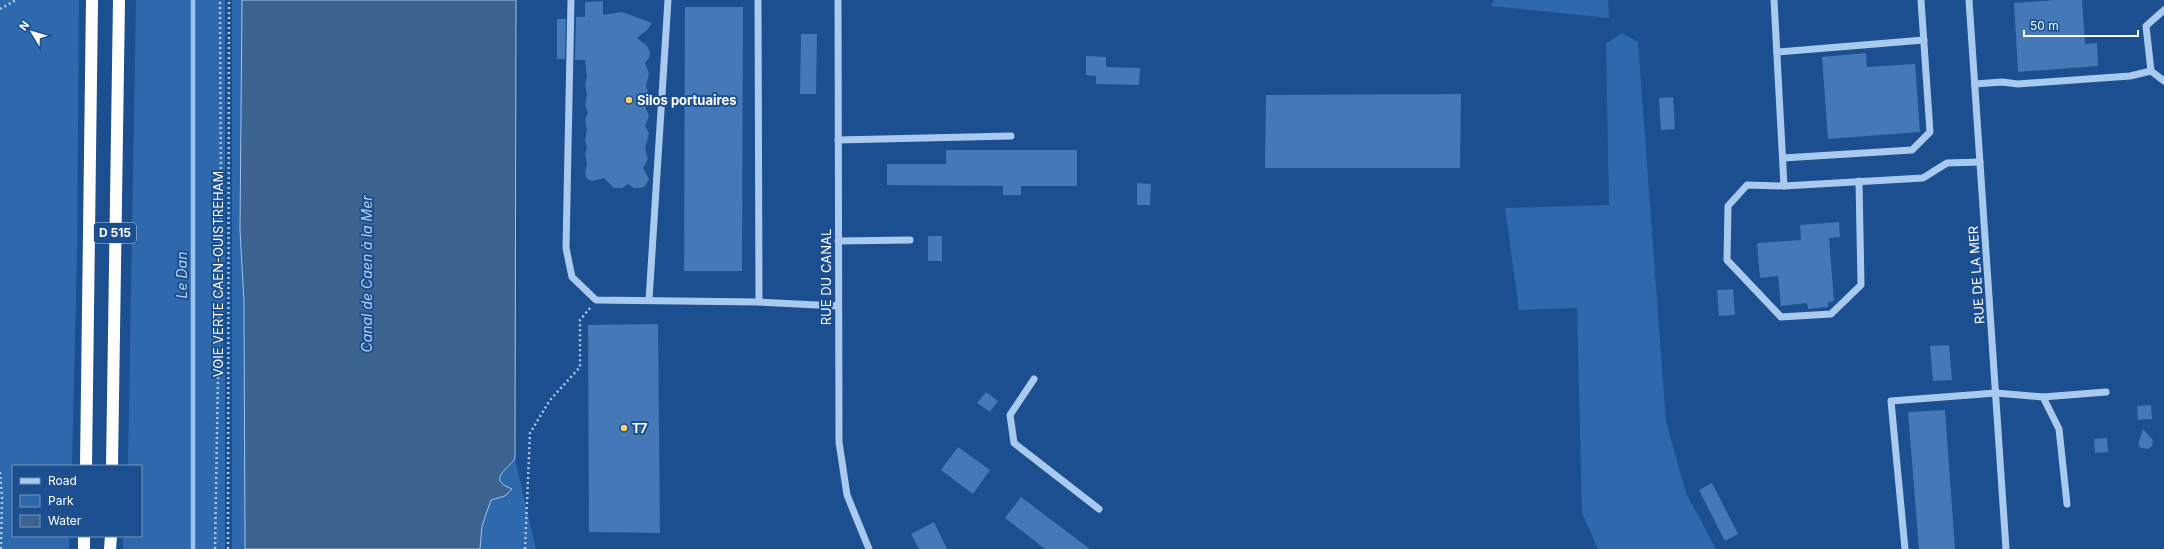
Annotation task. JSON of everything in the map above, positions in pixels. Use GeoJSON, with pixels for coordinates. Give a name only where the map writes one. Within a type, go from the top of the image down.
{"type":"FeatureCollection","features":[{"type":"Feature","properties":{"kind":"highway","name":"D 515"},"geometry":{"type":"LineString","coordinates":[[86,465],[92,0]]}},
{"type":"Feature","properties":{"kind":"highway","name":"D 515"},"geometry":{"type":"LineString","coordinates":[[112,465],[119,0]]}},
{"type":"Feature","properties":{"kind":"highway"},"geometry":{"type":"LineString","coordinates":[[84,537],[84,549]]}},
{"type":"Feature","properties":{"kind":"highway"},"geometry":{"type":"LineString","coordinates":[[110,549],[111,537]]}},
{"type":"Feature","properties":{"kind":"street"},"geometry":{"type":"LineString","coordinates":[[571,0],[566,248],[572,277],[596,300],[759,302],[837,306]]}},
{"type":"Feature","properties":{"kind":"street"},"geometry":{"type":"LineString","coordinates":[[649,300],[668,0]]}},
{"type":"Feature","properties":{"kind":"street"},"geometry":{"type":"LineString","coordinates":[[758,0],[759,302]]}},
{"type":"Feature","properties":{"kind":"street","name":"RUE DU CANAL"},"geometry":{"type":"LineString","coordinates":[[838,0],[837,306],[839,442],[847,495],[869,549]]}},
{"type":"Feature","properties":{"kind":"street"},"geometry":{"type":"LineString","coordinates":[[1774,0],[1784,186]]}},
{"type":"Feature","properties":{"kind":"street"},"geometry":{"type":"LineString","coordinates":[[1783,158],[1912,150],[1930,132],[1921,0]]}},
{"type":"Feature","properties":{"kind":"street","name":"RUE DE LA MER"},"geometry":{"type":"LineString","coordinates":[[1969,0],[2006,549]]}},
{"type":"Feature","properties":{"kind":"street"},"geometry":{"type":"LineString","coordinates":[[2164,10],[2146,26],[2150,71],[2164,81]]}},
{"type":"Feature","properties":{"kind":"street"},"geometry":{"type":"LineString","coordinates":[[1777,52],[1924,40]]}},
{"type":"Feature","properties":{"kind":"street"},"geometry":{"type":"LineString","coordinates":[[1975,84],[2002,82],[2018,84],[2130,76],[2150,71]]}},
{"type":"Feature","properties":{"kind":"street"},"geometry":{"type":"LineString","coordinates":[[838,140],[1011,136]]}},
{"type":"Feature","properties":{"kind":"street"},"geometry":{"type":"LineString","coordinates":[[1860,181],[1861,285],[1832,314],[1780,317],[1727,260],[1728,206],[1747,185],[1784,186],[1860,181],[1922,178],[1947,164],[1980,162]]}},
{"type":"Feature","properties":{"kind":"street"},"geometry":{"type":"LineString","coordinates":[[838,241],[910,240]]}},
{"type":"Feature","properties":{"kind":"street"},"geometry":{"type":"LineString","coordinates":[[1034,379],[1010,414],[1014,443],[1099,509]]}},
{"type":"Feature","properties":{"kind":"street"},"geometry":{"type":"LineString","coordinates":[[1905,549],[1891,400],[1996,393],[2043,397],[2106,392]]}},
{"type":"Feature","properties":{"kind":"street"},"geometry":{"type":"LineString","coordinates":[[2043,397],[2059,429],[2066,504]]}},
{"type":"Feature","properties":{"kind":"path"},"geometry":{"type":"LineString","coordinates":[[0,9],[16,0]]}},
{"type":"Feature","properties":{"kind":"path"},"geometry":{"type":"LineString","coordinates":[[215,549],[221,199],[220,0]]}},
{"type":"Feature","properties":{"kind":"path","name":"VOIE VERTE CAEN-OUISTREHAM"},"geometry":{"type":"LineString","coordinates":[[228,549],[229,0]]}},
{"type":"Feature","properties":{"kind":"path"},"geometry":{"type":"LineString","coordinates":[[525,549],[530,434],[550,400],[580,367],[580,320],[596,300]]}},
{"type":"Feature","properties":{"kind":"path"},"geometry":{"type":"LineString","coordinates":[[0,472],[1,549]]}},
{"type":"Feature","properties":{"kind":"green space"},"geometry":{"type":"Polygon","coordinates":[[[0,0],[79,0],[77,253],[72,465],[12,465],[12,537],[69,537],[69,549],[0,549],[0,0]]]}},
{"type":"Feature","properties":{"kind":"green space"},"geometry":{"type":"Polygon","coordinates":[[[136,0],[225,0],[225,302],[223,352],[225,375],[225,549],[123,549],[123,537],[142,537],[142,465],[128,465],[136,0]]]}},
{"type":"Feature","properties":{"kind":"green space"},"geometry":{"type":"Polygon","coordinates":[[[232,0],[242,0],[243,19],[240,230],[244,302],[245,549],[232,549],[232,0]]]}},
{"type":"Feature","properties":{"kind":"green space"},"geometry":{"type":"Polygon","coordinates":[[[1494,0],[1608,0],[1609,18],[1491,6],[1494,0]]]}},
{"type":"Feature","properties":{"kind":"green space"},"geometry":{"type":"Polygon","coordinates":[[[1622,33],[1638,42],[1666,422],[1686,493],[1716,549],[1598,549],[1582,513],[1577,308],[1519,310],[1505,208],[1609,205],[1606,44],[1622,33]]]}},
{"type":"Feature","properties":{"kind":"green space"},"geometry":{"type":"Polygon","coordinates":[[[515,459],[536,549],[480,549],[482,526],[491,500],[505,496],[512,490],[501,482],[500,475],[515,459]]]}},
{"type":"Feature","properties":{"kind":"water","name":"Canal de Caen à la Mer"},"geometry":{"type":"Polygon","coordinates":[[[242,0],[516,0],[515,459],[503,471],[500,479],[505,486],[512,489],[505,496],[491,500],[482,526],[480,549],[245,549],[244,302],[240,230],[242,0]]]}},
{"type":"Feature","properties":{"kind":"building"},"geometry":{"type":"Polygon","coordinates":[[[2082,0],[2085,44],[2097,43],[2098,66],[2018,72],[2014,3],[2082,0]]]}},
{"type":"Feature","properties":{"kind":"building"},"geometry":{"type":"Polygon","coordinates":[[[603,1],[603,15],[622,12],[652,23],[647,30],[637,38],[647,46],[650,52],[649,58],[645,63],[649,73],[646,86],[649,95],[645,106],[649,116],[645,126],[649,133],[645,149],[648,159],[643,168],[649,179],[645,186],[641,188],[634,188],[628,184],[622,188],[614,188],[604,178],[592,181],[587,179],[585,174],[587,163],[585,154],[587,147],[585,140],[587,130],[585,120],[588,113],[585,105],[587,95],[585,85],[587,77],[585,60],[575,60],[576,17],[585,17],[585,2],[603,1]]]}},
{"type":"Feature","properties":{"kind":"building"},"geometry":{"type":"Polygon","coordinates":[[[685,7],[743,7],[742,271],[684,271],[685,7]]]}},
{"type":"Feature","properties":{"kind":"building"},"geometry":{"type":"Polygon","coordinates":[[[557,19],[566,19],[565,59],[557,59],[557,19]]]}},
{"type":"Feature","properties":{"kind":"building"},"geometry":{"type":"Polygon","coordinates":[[[801,34],[817,34],[816,94],[800,94],[801,34]]]}},
{"type":"Feature","properties":{"kind":"building"},"geometry":{"type":"Polygon","coordinates":[[[1866,53],[1867,67],[1915,64],[1920,132],[1828,139],[1822,57],[1866,53]]]}},
{"type":"Feature","properties":{"kind":"building"},"geometry":{"type":"Polygon","coordinates":[[[1086,56],[1106,57],[1106,67],[1140,68],[1139,85],[1096,84],[1096,76],[1086,75],[1086,56]]]}},
{"type":"Feature","properties":{"kind":"building"},"geometry":{"type":"Polygon","coordinates":[[[1461,94],[1460,168],[1265,168],[1266,95],[1461,94]]]}},
{"type":"Feature","properties":{"kind":"building"},"geometry":{"type":"Polygon","coordinates":[[[1673,97],[1675,129],[1661,130],[1659,98],[1673,97]]]}},
{"type":"Feature","properties":{"kind":"building"},"geometry":{"type":"Polygon","coordinates":[[[946,150],[1077,150],[1077,186],[1021,186],[1021,195],[1003,195],[1003,186],[887,185],[887,164],[946,164],[946,150]]]}},
{"type":"Feature","properties":{"kind":"building"},"geometry":{"type":"Polygon","coordinates":[[[1137,183],[1151,184],[1150,205],[1137,205],[1137,183]]]}},
{"type":"Feature","properties":{"kind":"building"},"geometry":{"type":"Polygon","coordinates":[[[1839,222],[1840,237],[1829,238],[1834,301],[1828,302],[1828,307],[1808,309],[1807,303],[1781,306],[1778,276],[1760,278],[1757,243],[1801,240],[1800,225],[1839,222]]]}},
{"type":"Feature","properties":{"kind":"building"},"geometry":{"type":"Polygon","coordinates":[[[928,236],[942,236],[942,261],[928,261],[928,236]]]}},
{"type":"Feature","properties":{"kind":"building"},"geometry":{"type":"Polygon","coordinates":[[[1733,289],[1735,315],[1719,316],[1717,290],[1733,289]]]}},
{"type":"Feature","properties":{"kind":"building","name":"T7"},"geometry":{"type":"Polygon","coordinates":[[[658,324],[660,533],[589,532],[588,325],[658,324]]]}},
{"type":"Feature","properties":{"kind":"building"},"geometry":{"type":"Polygon","coordinates":[[[1949,345],[1952,380],[1933,381],[1930,346],[1949,345]]]}},
{"type":"Feature","properties":{"kind":"building"},"geometry":{"type":"Polygon","coordinates":[[[986,392],[998,401],[990,412],[977,403],[986,392]]]}},
{"type":"Feature","properties":{"kind":"building"},"geometry":{"type":"Polygon","coordinates":[[[2151,405],[2152,419],[2138,420],[2137,406],[2151,405]]]}},
{"type":"Feature","properties":{"kind":"building"},"geometry":{"type":"Polygon","coordinates":[[[1945,410],[1955,549],[1919,549],[1908,412],[1945,410]]]}},
{"type":"Feature","properties":{"kind":"building"},"geometry":{"type":"Polygon","coordinates":[[[2143,429],[2153,440],[2152,446],[2148,449],[2141,448],[2138,444],[2143,429]]]}},
{"type":"Feature","properties":{"kind":"building"},"geometry":{"type":"Polygon","coordinates":[[[2107,438],[2108,452],[2095,453],[2094,439],[2107,438]]]}},
{"type":"Feature","properties":{"kind":"building"},"geometry":{"type":"Polygon","coordinates":[[[958,447],[990,470],[973,494],[941,470],[958,447]]]}},
{"type":"Feature","properties":{"kind":"building"},"geometry":{"type":"Polygon","coordinates":[[[1712,483],[1738,534],[1725,541],[1699,490],[1712,483]]]}},
{"type":"Feature","properties":{"kind":"building"},"geometry":{"type":"Polygon","coordinates":[[[1021,497],[1090,549],[1045,549],[1005,518],[1021,497]]]}},
{"type":"Feature","properties":{"kind":"building"},"geometry":{"type":"Polygon","coordinates":[[[934,522],[947,549],[919,549],[911,534],[934,522]]]}},
{"type":"Feature","properties":{"kind":"waterway","name":"Le Dan"},"geometry":{"type":"LineString","coordinates":[[193,0],[193,549]]}},
{"type":"Feature","properties":{"kind":"place","name":"Silos portuaires"},"geometry":{"type":"Point","coordinates":[629,100]}},
{"type":"Feature","properties":{"kind":"place","name":"T7"},"geometry":{"type":"Point","coordinates":[624,428]}}]}
